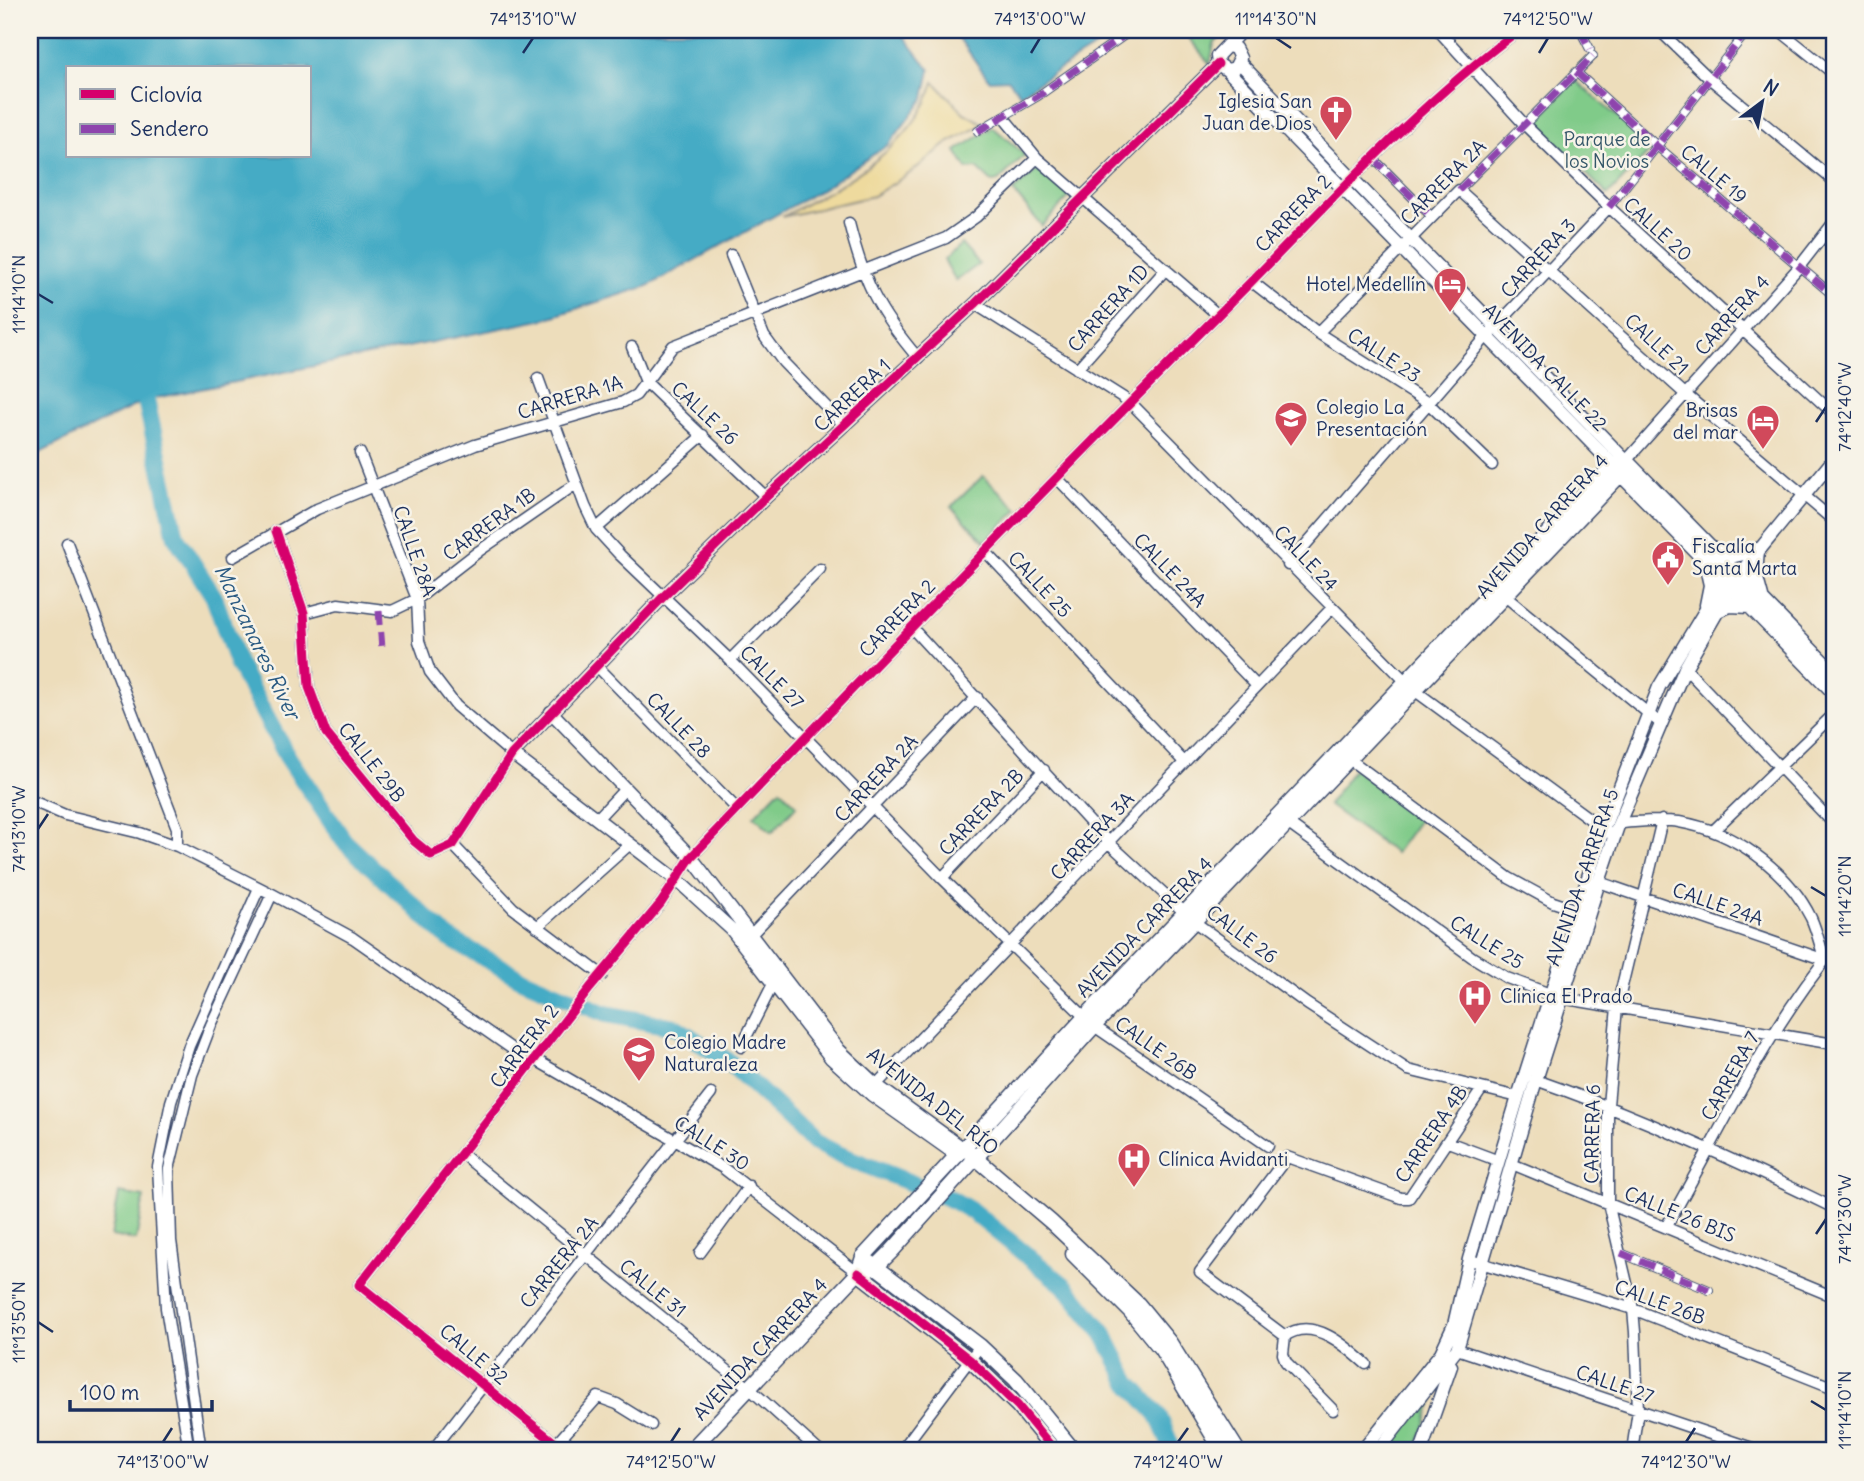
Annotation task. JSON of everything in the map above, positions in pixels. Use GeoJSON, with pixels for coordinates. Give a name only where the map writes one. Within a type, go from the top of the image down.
{"type":"FeatureCollection","features":[{"type":"Feature","properties":{"kind":"main road","name":"AVENIDA CALLE 22"},"geometry":{"type":"LineString","coordinates":[[1620,467],[1756,603],[1834,692]]}},
{"type":"Feature","properties":{"kind":"main road","name":"AVENIDA CARRERA 4"},"geometry":{"type":"LineString","coordinates":[[690,1451],[858,1273],[863,1257],[961,1152],[1090,1021],[1196,923],[1282,819],[1620,467]]}},
{"type":"Feature","properties":{"kind":"main road"},"geometry":{"type":"LineString","coordinates":[[1757,550],[1756,603],[1712,608],[1708,553],[1735,555],[1757,550]]}},
{"type":"Feature","properties":{"kind":"main road","name":"AVENIDA CALLE 22"},"geometry":{"type":"LineString","coordinates":[[1756,603],[1834,672]]}},
{"type":"Feature","properties":{"kind":"main road","name":"AVENIDA CARRERA 4"},"geometry":{"type":"LineString","coordinates":[[858,1273],[876,1267],[891,1252],[974,1162],[1090,1021],[1185,912],[1348,758],[1409,686]]}},
{"type":"Feature","properties":{"kind":"main road","name":"AVENIDA DEL RÍO"},"geometry":{"type":"LineString","coordinates":[[961,1152],[1051,1222],[1138,1304],[1170,1343],[1238,1451]]}},
{"type":"Feature","properties":{"kind":"main road","name":"AVENIDA DEL RÍO"},"geometry":{"type":"LineString","coordinates":[[974,1162],[1130,1311],[1161,1349],[1222,1451]]}},
{"type":"Feature","properties":{"kind":"main road"},"geometry":{"type":"LineString","coordinates":[[891,1252],[889,1269],[897,1283]]}},
{"type":"Feature","properties":{"kind":"main road"},"geometry":{"type":"LineString","coordinates":[[863,1257],[980,1346],[1016,1380],[1074,1451]]}},
{"type":"Feature","properties":{"kind":"main road"},"geometry":{"type":"LineString","coordinates":[[858,1273],[970,1360],[1018,1406],[1055,1451]]}},
{"type":"Feature","properties":{"kind":"street"},"geometry":{"type":"LineString","coordinates":[[978,131],[1004,118],[1132,30]]}},
{"type":"Feature","properties":{"kind":"street"},"geometry":{"type":"LineString","coordinates":[[1228,46],[1238,51],[1239,62],[1235,68],[1223,67],[1218,52],[1228,46],[1242,30]]}},
{"type":"Feature","properties":{"kind":"street","name":"CALLE 20"},"geometry":{"type":"LineString","coordinates":[[1438,30],[1524,124],[1609,207],[1834,414]]}},
{"type":"Feature","properties":{"kind":"street","name":"CARRERA 2"},"geometry":{"type":"LineString","coordinates":[[359,1285],[677,880],[691,858],[1130,402],[1347,183],[1471,65],[1519,30]]}},
{"type":"Feature","properties":{"kind":"street","name":"CARRERA 2A"},"geometry":{"type":"LineString","coordinates":[[1318,333],[1576,72],[1591,52],[1580,30]]}},
{"type":"Feature","properties":{"kind":"street"},"geometry":{"type":"LineString","coordinates":[[1659,30],[1709,78],[1834,181]]}},
{"type":"Feature","properties":{"kind":"street","name":"CARRERA 3"},"geometry":{"type":"LineString","coordinates":[[1288,565],[1492,332],[1609,207],[1748,30]]}},
{"type":"Feature","properties":{"kind":"street"},"geometry":{"type":"LineString","coordinates":[[1779,30],[1834,74]]}},
{"type":"Feature","properties":{"kind":"street","name":"AVENIDA CALLE 22"},"geometry":{"type":"LineString","coordinates":[[1239,62],[1347,183],[1620,467]]}},
{"type":"Feature","properties":{"kind":"street","name":"AVENIDA CALLE 22"},"geometry":{"type":"LineString","coordinates":[[1223,67],[1347,183]]}},
{"type":"Feature","properties":{"kind":"street","name":"CARRERA 1"},"geometry":{"type":"LineString","coordinates":[[512,754],[664,596],[766,497],[918,358],[1082,197],[1223,67]]}},
{"type":"Feature","properties":{"kind":"street","name":"CALLE 19"},"geometry":{"type":"LineString","coordinates":[[1576,72],[1658,147],[1834,296]]}},
{"type":"Feature","properties":{"kind":"street"},"geometry":{"type":"LineString","coordinates":[[1004,118],[1037,158],[1219,315]]}},
{"type":"Feature","properties":{"kind":"street","name":"CARRERA 1A"},"geometry":{"type":"LineString","coordinates":[[233,557],[276,531],[373,486],[475,445],[623,402],[636,395],[673,346],[862,273],[963,228],[1037,158]]}},
{"type":"Feature","properties":{"kind":"street"},"geometry":{"type":"LineString","coordinates":[[1373,158],[1433,217]]}},
{"type":"Feature","properties":{"kind":"street","name":"CALLE 21"},"geometry":{"type":"LineString","coordinates":[[1459,190],[1685,394],[1834,521]]}},
{"type":"Feature","properties":{"kind":"street","name":"CARRERA 4"},"geometry":{"type":"LineString","coordinates":[[1620,467],[1744,330],[1834,222]]}},
{"type":"Feature","properties":{"kind":"street"},"geometry":{"type":"LineString","coordinates":[[849,223],[862,273],[885,318],[918,358]]}},
{"type":"Feature","properties":{"kind":"street"},"geometry":{"type":"LineString","coordinates":[[731,255],[753,316],[783,362],[845,426]]}},
{"type":"Feature","properties":{"kind":"street","name":"CARRERA 1D"},"geometry":{"type":"LineString","coordinates":[[1077,369],[1166,269]]}},
{"type":"Feature","properties":{"kind":"street","name":"CALLE 23"},"geometry":{"type":"LineString","coordinates":[[1251,281],[1318,333],[1428,404],[1492,466]]}},
{"type":"Feature","properties":{"kind":"street","name":"CALLE 24"},"geometry":{"type":"LineString","coordinates":[[975,304],[1130,402],[1409,686],[1608,833]]}},
{"type":"Feature","properties":{"kind":"street","name":"CALLE 26"},"geometry":{"type":"LineString","coordinates":[[632,347],[646,382],[766,497]]}},
{"type":"Feature","properties":{"kind":"street","name":"CALLE 27"},"geometry":{"type":"LineString","coordinates":[[538,378],[556,420],[576,484],[596,529],[875,806],[942,878],[1090,1021]]}},
{"type":"Feature","properties":{"kind":"street"},"geometry":{"type":"LineString","coordinates":[[596,529],[704,435]]}},
{"type":"Feature","properties":{"kind":"street","name":"CALLE 28A"},"geometry":{"type":"LineString","coordinates":[[360,453],[417,599],[419,641],[430,672],[456,706],[512,754]]}},
{"type":"Feature","properties":{"kind":"street","name":"AVENIDA CARRERA 5"},"geometry":{"type":"LineString","coordinates":[[1363,1451],[1441,1353],[1454,1325],[1512,1164],[1536,1080],[1577,910],[1608,833],[1647,712],[1731,577],[1834,458]]}},
{"type":"Feature","properties":{"kind":"street","name":"CALLE 24A"},"geometry":{"type":"LineString","coordinates":[[1057,478],[1257,686]]}},
{"type":"Feature","properties":{"kind":"street","name":"CARRERA 1B"},"geometry":{"type":"LineString","coordinates":[[304,613],[338,604],[392,611],[417,599],[479,551],[576,484]]}},
{"type":"Feature","properties":{"kind":"street","name":"CALLE 29B"},"geometry":{"type":"LineString","coordinates":[[276,531],[304,613],[309,687],[326,733],[426,853],[436,854],[453,845]]}},
{"type":"Feature","properties":{"kind":"street"},"geometry":{"type":"LineString","coordinates":[[67,543],[177,828],[177,846]]}},
{"type":"Feature","properties":{"kind":"street","name":"CALLE 25"},"geometry":{"type":"LineString","coordinates":[[986,552],[1184,762]]}},
{"type":"Feature","properties":{"kind":"street"},"geometry":{"type":"LineString","coordinates":[[730,660],[820,569]]}},
{"type":"Feature","properties":{"kind":"street"},"geometry":{"type":"LineString","coordinates":[[1500,592],[1660,723]]}},
{"type":"Feature","properties":{"kind":"street","name":"CARRERA 3A"},"geometry":{"type":"LineString","coordinates":[[876,1085],[1013,945],[1331,608]]}},
{"type":"Feature","properties":{"kind":"street","name":"AVENIDA CARRERA 5"},"geometry":{"type":"LineString","coordinates":[[1378,1451],[1457,1349],[1499,1161],[1518,1097],[1599,883],[1608,833],[1619,823],[1712,608]]}},
{"type":"Feature","properties":{"kind":"street","name":"CALLE 26"},"geometry":{"type":"LineString","coordinates":[[912,628],[1109,843],[1196,923],[1307,1004],[1408,1070],[1518,1097]]}},
{"type":"Feature","properties":{"kind":"street","name":"CALLE 28"},"geometry":{"type":"LineString","coordinates":[[596,665],[737,809]]}},
{"type":"Feature","properties":{"kind":"street"},"geometry":{"type":"LineString","coordinates":[[1685,668],[1834,824]]}},
{"type":"Feature","properties":{"kind":"street","name":"CARRERA 2A"},"geometry":{"type":"LineString","coordinates":[[747,938],[976,697]]}},
{"type":"Feature","properties":{"kind":"street","name":"AVENIDA DEL RÍO"},"geometry":{"type":"LineString","coordinates":[[551,712],[691,858],[774,982],[831,1058],[872,1095],[961,1152]]}},
{"type":"Feature","properties":{"kind":"street"},"geometry":{"type":"LineString","coordinates":[[1713,831],[1834,714]]}},
{"type":"Feature","properties":{"kind":"street"},"geometry":{"type":"LineString","coordinates":[[512,754],[453,845],[513,908],[602,975]]}},
{"type":"Feature","properties":{"kind":"street","name":"AVENIDA DEL RÍO"},"geometry":{"type":"LineString","coordinates":[[512,754],[677,880],[747,938],[839,1050],[876,1085],[961,1152]]}},
{"type":"Feature","properties":{"kind":"street"},"geometry":{"type":"LineString","coordinates":[[1348,758],[1509,878],[1553,902],[1577,910]]}},
{"type":"Feature","properties":{"kind":"street","name":"CARRERA 2B"},"geometry":{"type":"LineString","coordinates":[[942,878],[1044,770]]}},
{"type":"Feature","properties":{"kind":"street"},"geometry":{"type":"LineString","coordinates":[[597,819],[625,789]]}},
{"type":"Feature","properties":{"kind":"street"},"geometry":{"type":"LineString","coordinates":[[30,800],[65,815],[140,832],[177,846],[272,894],[352,938],[514,1051]]}},
{"type":"Feature","properties":{"kind":"street","name":"CALLE 25"},"geometry":{"type":"LineString","coordinates":[[1282,819],[1472,957],[1507,978],[1555,997],[1834,1044]]}},
{"type":"Feature","properties":{"kind":"street"},"geometry":{"type":"LineString","coordinates":[[1619,823],[1662,820],[1713,831],[1752,851],[1786,881],[1810,918],[1825,960]]}},
{"type":"Feature","properties":{"kind":"street","name":"CARRERA 6"},"geometry":{"type":"LineString","coordinates":[[1632,1451],[1637,1410],[1633,1309],[1608,1203],[1608,1105],[1617,1007],[1662,820]]}},
{"type":"Feature","properties":{"kind":"street"},"geometry":{"type":"LineString","coordinates":[[537,927],[629,845]]}},
{"type":"Feature","properties":{"kind":"street","name":"CALLE 24A"},"geometry":{"type":"LineString","coordinates":[[1599,883],[1825,960]]}},
{"type":"Feature","properties":{"kind":"street"},"geometry":{"type":"LineString","coordinates":[[201,1451],[172,1241],[169,1135],[189,1046],[259,888]]}},
{"type":"Feature","properties":{"kind":"street"},"geometry":{"type":"LineString","coordinates":[[189,1451],[166,1308],[160,1244],[158,1167],[211,1025],[272,894]]}},
{"type":"Feature","properties":{"kind":"street","name":"CARRERA 7"},"geometry":{"type":"LineString","coordinates":[[1666,1227],[1774,1032],[1799,992],[1834,948]]}},
{"type":"Feature","properties":{"kind":"street"},"geometry":{"type":"LineString","coordinates":[[741,1047],[774,982]]}},
{"type":"Feature","properties":{"kind":"street","name":"CALLE 26B"},"geometry":{"type":"LineString","coordinates":[[1090,1021],[1268,1146]]}},
{"type":"Feature","properties":{"kind":"street","name":"CALLE 30"},"geometry":{"type":"LineString","coordinates":[[536,1060],[677,1140],[749,1186],[858,1273]]}},
{"type":"Feature","properties":{"kind":"street"},"geometry":{"type":"LineString","coordinates":[[1536,1080],[1608,1105],[1711,1148],[1834,1208]]}},
{"type":"Feature","properties":{"kind":"street","name":"CARRERA 4B"},"geometry":{"type":"LineString","coordinates":[[1285,1336],[1200,1272],[1282,1160],[1287,1157],[1401,1198],[1409,1198],[1482,1089]]}},
{"type":"Feature","properties":{"kind":"street","name":"CARRERA 2A"},"geometry":{"type":"LineString","coordinates":[[432,1451],[711,1094]]}},
{"type":"Feature","properties":{"kind":"street"},"geometry":{"type":"LineString","coordinates":[[1448,1142],[1499,1161]]}},
{"type":"Feature","properties":{"kind":"street","name":"CALLE 31"},"geometry":{"type":"LineString","coordinates":[[462,1154],[749,1388],[819,1451]]}},
{"type":"Feature","properties":{"kind":"street","name":"CALLE 26 BIS"},"geometry":{"type":"LineString","coordinates":[[1512,1164],[1834,1297]]}},
{"type":"Feature","properties":{"kind":"street"},"geometry":{"type":"LineString","coordinates":[[700,1253],[749,1186]]}},
{"type":"Feature","properties":{"kind":"street"},"geometry":{"type":"LineString","coordinates":[[1621,1253],[1709,1290]]}},
{"type":"Feature","properties":{"kind":"street","name":"CALLE 26B"},"geometry":{"type":"LineString","coordinates":[[1475,1261],[1633,1309],[1834,1388]]}},
{"type":"Feature","properties":{"kind":"street","name":"CALLE 32"},"geometry":{"type":"LineString","coordinates":[[359,1285],[560,1448]]}},
{"type":"Feature","properties":{"kind":"street"},"geometry":{"type":"LineString","coordinates":[[1333,1410],[1286,1362],[1283,1354],[1285,1336],[1303,1331],[1325,1334],[1366,1364]]}},
{"type":"Feature","properties":{"kind":"street"},"geometry":{"type":"LineString","coordinates":[[901,1451],[980,1346]]}},
{"type":"Feature","properties":{"kind":"street"},"geometry":{"type":"LineString","coordinates":[[1421,1451],[1457,1349]]}},
{"type":"Feature","properties":{"kind":"street","name":"CALLE 27"},"geometry":{"type":"LineString","coordinates":[[1457,1349],[1637,1410],[1732,1447],[1761,1451]]}},
{"type":"Feature","properties":{"kind":"street"},"geometry":{"type":"LineString","coordinates":[[560,1448],[598,1397],[617,1404],[651,1425]]}},
{"type":"Feature","properties":{"kind":"green space"},"geometry":{"type":"Polygon","coordinates":[[[1182,30],[1227,30],[1214,44],[1210,64],[1182,30]]]}},
{"type":"Feature","properties":{"kind":"green space","name":"Parque de los Novios"},"geometry":{"type":"Polygon","coordinates":[[[1575,80],[1653,148],[1608,195],[1535,123],[1575,80]]]}},
{"type":"Feature","properties":{"kind":"green space"},"geometry":{"type":"Polygon","coordinates":[[[993,127],[1025,155],[998,181],[992,182],[977,168],[967,169],[956,151],[993,127]]]}},
{"type":"Feature","properties":{"kind":"green space"},"geometry":{"type":"Polygon","coordinates":[[[1037,170],[1071,195],[1042,226],[1013,191],[1037,170]]]}},
{"type":"Feature","properties":{"kind":"green space"},"geometry":{"type":"Polygon","coordinates":[[[961,244],[979,264],[956,281],[944,260],[961,244]]]}},
{"type":"Feature","properties":{"kind":"green space"},"geometry":{"type":"Polygon","coordinates":[[[983,476],[1018,509],[986,542],[951,507],[983,476]]]}},
{"type":"Feature","properties":{"kind":"green space"},"geometry":{"type":"Polygon","coordinates":[[[1354,769],[1421,817],[1395,853],[1328,805],[1354,769]]]}},
{"type":"Feature","properties":{"kind":"green space"},"geometry":{"type":"Polygon","coordinates":[[[780,789],[797,805],[772,832],[754,816],[780,789]]]}},
{"type":"Feature","properties":{"kind":"green space"},"geometry":{"type":"Polygon","coordinates":[[[119,1193],[144,1197],[136,1240],[111,1236],[119,1193]]]}},
{"type":"Feature","properties":{"kind":"green space"},"geometry":{"type":"Polygon","coordinates":[[[1440,1380],[1416,1451],[1384,1451],[1440,1380]]]}},
{"type":"Feature","properties":{"kind":"sand"},"geometry":{"type":"Polygon","coordinates":[[[934,82],[964,113],[984,124],[949,142],[910,173],[873,196],[782,217],[850,178],[892,146],[910,127],[924,106],[934,82]]]}},
{"type":"Feature","properties":{"kind":"water"},"geometry":{"type":"Polygon","coordinates":[[[30,30],[899,30],[930,70],[924,98],[889,144],[819,191],[648,286],[541,320],[146,400],[30,458],[30,30]]]}},
{"type":"Feature","properties":{"kind":"water"},"geometry":{"type":"Polygon","coordinates":[[[953,30],[1122,30],[1020,94],[1008,79],[989,80],[953,30]]]}},
{"type":"Feature","properties":{"kind":"waterway","name":"Manzanares River"},"geometry":{"type":"LineString","coordinates":[[146,400],[176,537],[214,597],[238,665],[287,756],[344,841],[447,937],[520,978],[606,1014],[675,1027],[728,1061],[814,1142],[951,1199],[973,1212],[1066,1287],[1104,1334],[1129,1383],[1158,1415],[1173,1451]]}},
{"type":"Feature","properties":{"kind":"marked path"},"geometry":{"type":"LineString","coordinates":[[978,131],[1038,96],[1132,30]]}},
{"type":"Feature","properties":{"kind":"marked path"},"geometry":{"type":"LineString","coordinates":[[1580,30],[1590,49]]}},
{"type":"Feature","properties":{"kind":"marked path"},"geometry":{"type":"LineString","coordinates":[[1609,207],[1748,30]]}},
{"type":"Feature","properties":{"kind":"marked path"},"geometry":{"type":"LineString","coordinates":[[1459,190],[1593,56]]}},
{"type":"Feature","properties":{"kind":"marked path"},"geometry":{"type":"LineString","coordinates":[[1576,72],[1658,147],[1834,296]]}},
{"type":"Feature","properties":{"kind":"marked path"},"geometry":{"type":"LineString","coordinates":[[1373,158],[1432,217]]}},
{"type":"Feature","properties":{"kind":"marked path"},"geometry":{"type":"LineString","coordinates":[[379,611],[382,648]]}},
{"type":"Feature","properties":{"kind":"marked path"},"geometry":{"type":"LineString","coordinates":[[1621,1253],[1709,1290]]}},
{"type":"Feature","properties":{"kind":"cycle path"},"geometry":{"type":"LineString","coordinates":[[565,1451],[359,1285],[590,988],[661,903],[691,857],[1018,518],[1400,131],[1478,62],[1519,30]]}},
{"type":"Feature","properties":{"kind":"cycle path"},"geometry":{"type":"LineString","coordinates":[[276,531],[304,613],[309,687],[326,733],[414,841],[431,855],[453,845],[512,754],[664,596],[766,497],[975,304],[1218,64]]}},
{"type":"Feature","properties":{"kind":"cycle path"},"geometry":{"type":"LineString","coordinates":[[858,1273],[970,1360],[1018,1406],[1055,1451]]}},
{"type":"Feature","properties":{"kind":"place","name":"Iglesia San Juan de Dios"},"geometry":{"type":"Point","coordinates":[1336,142]}},
{"type":"Feature","properties":{"kind":"place","name":"Hotel Medellín"},"geometry":{"type":"Point","coordinates":[1450,314]}},
{"type":"Feature","properties":{"kind":"place","name":"Colegio La Presentación"},"geometry":{"type":"Point","coordinates":[1291,448]}},
{"type":"Feature","properties":{"kind":"place","name":"Brisas del mar"},"geometry":{"type":"Point","coordinates":[1763,451]}},
{"type":"Feature","properties":{"kind":"place","name":"Fiscalía Santa Marta"},"geometry":{"type":"Point","coordinates":[1668,587]}},
{"type":"Feature","properties":{"kind":"place","name":"Clínica El Prado"},"geometry":{"type":"Point","coordinates":[1475,1026]}},
{"type":"Feature","properties":{"kind":"place","name":"Colegio Madre Naturaleza"},"geometry":{"type":"Point","coordinates":[639,1083]}},
{"type":"Feature","properties":{"kind":"place","name":"Clínica Avidanti"},"geometry":{"type":"Point","coordinates":[1134,1189]}}]}
